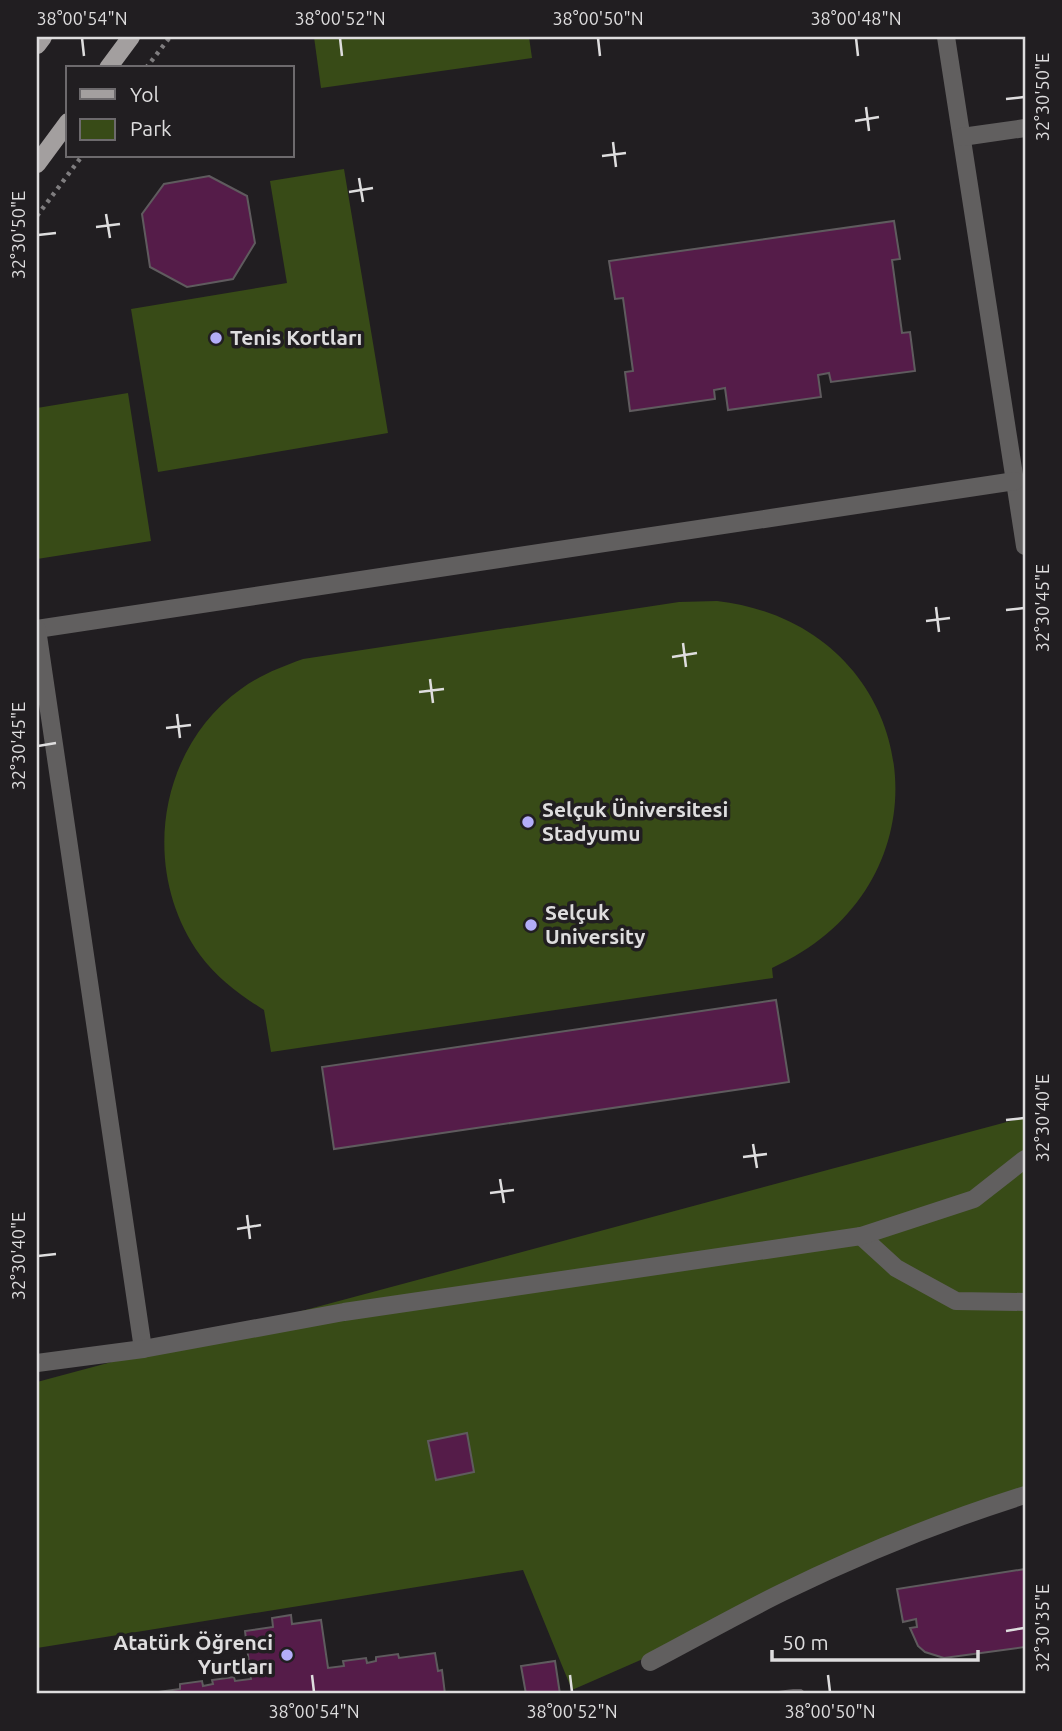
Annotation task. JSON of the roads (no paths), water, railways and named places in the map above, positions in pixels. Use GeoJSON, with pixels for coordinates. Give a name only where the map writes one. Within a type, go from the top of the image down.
{"type":"FeatureCollection","features":[{"type":"Feature","properties":{"kind":"main road"},"geometry":{"type":"LineString","coordinates":[[37,45],[43,37]]}},
{"type":"Feature","properties":{"kind":"main road"},"geometry":{"type":"LineString","coordinates":[[109,66],[131,37]]}},
{"type":"Feature","properties":{"kind":"main road"},"geometry":{"type":"LineString","coordinates":[[37,164],[66,125]]}},
{"type":"Feature","properties":{"kind":"street"},"geometry":{"type":"LineString","coordinates":[[946,37],[1025,546]]}},
{"type":"Feature","properties":{"kind":"street"},"geometry":{"type":"LineString","coordinates":[[962,137],[1025,128]]}},
{"type":"Feature","properties":{"kind":"street"},"geometry":{"type":"LineString","coordinates":[[143,1349],[37,629],[1015,481]]}},
{"type":"Feature","properties":{"kind":"street"},"geometry":{"type":"LineString","coordinates":[[37,1363],[143,1349],[344,1312],[862,1236],[974,1199],[1025,1159]]}},
{"type":"Feature","properties":{"kind":"street"},"geometry":{"type":"LineString","coordinates":[[862,1236],[896,1268],[956,1301],[1025,1302]]}},
{"type":"Feature","properties":{"kind":"street"},"geometry":{"type":"LineString","coordinates":[[650,1662],[782,1592],[880,1548],[973,1511],[1025,1495]]}},
{"type":"Feature","properties":{"kind":"place","name":"Tenis Kortları"},"geometry":{"type":"Point","coordinates":[216,338]}},
{"type":"Feature","properties":{"kind":"place","name":"Selçuk Üniversitesi Stadyumu"},"geometry":{"type":"Point","coordinates":[528,822]}},
{"type":"Feature","properties":{"kind":"place","name":"Selçuk University"},"geometry":{"type":"Point","coordinates":[531,925]}},
{"type":"Feature","properties":{"kind":"place","name":"Atatürk Öğrenci Yurtları"},"geometry":{"type":"Point","coordinates":[287,1655]}}]}
